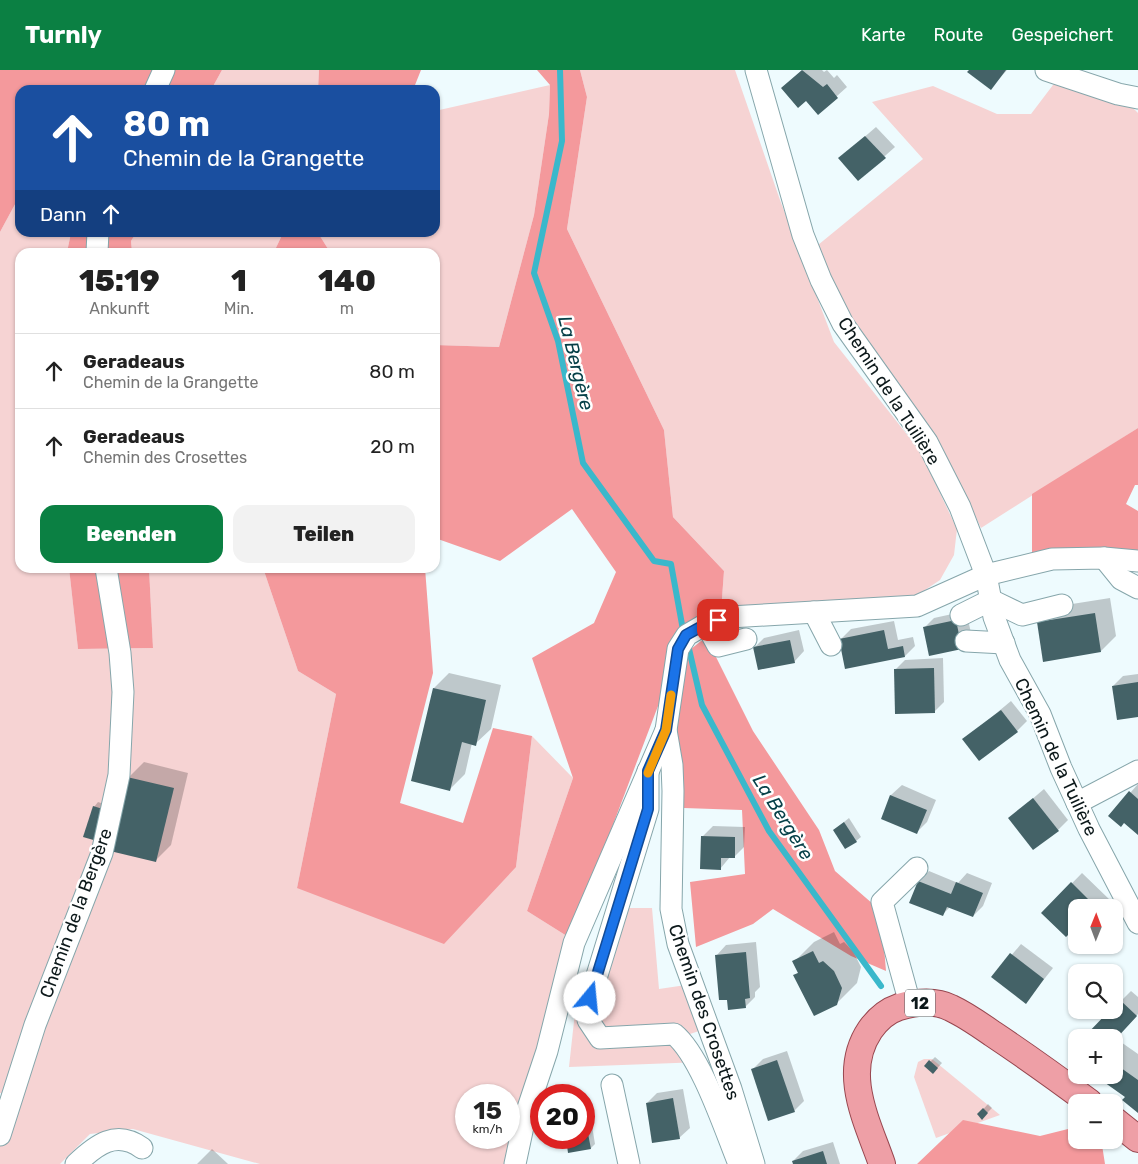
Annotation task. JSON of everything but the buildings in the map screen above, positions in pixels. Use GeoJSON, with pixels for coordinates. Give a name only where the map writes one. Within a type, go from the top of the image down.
{"type":"FeatureCollection","features":[{"type":"Feature","properties":{"kind":"main road","name":"12"},"geometry":{"type":"LineString","coordinates":[[882,1164],[859,1096],[856,1075],[862,1046],[873,1026],[890,1010],[910,1004],[929,1002],[950,1007],[1023,1054],[1078,1094]]}},
{"type":"Feature","properties":{"kind":"main road"},"geometry":{"type":"LineString","coordinates":[[1123,1127],[1138,1139]]}},
{"type":"Feature","properties":{"kind":"street"},"geometry":{"type":"LineString","coordinates":[[158,85],[164,70]]}},
{"type":"Feature","properties":{"kind":"street","name":"Chemin de la Tuilière"},"geometry":{"type":"LineString","coordinates":[[756,70],[803,235],[821,280],[843,324],[926,442],[960,507],[986,575],[994,617],[1010,660],[1040,714],[1077,803],[1138,923]]}},
{"type":"Feature","properties":{"kind":"street"},"geometry":{"type":"LineString","coordinates":[[1046,70],[1118,94],[1138,98]]}},
{"type":"Feature","properties":{"kind":"street"},"geometry":{"type":"LineString","coordinates":[[1104,558],[1121,578],[1138,588]]}},
{"type":"Feature","properties":{"kind":"street","name":"Chemin des Crosettes"},"geometry":{"type":"LineString","coordinates":[[754,1164],[731,1090],[685,966],[673,927],[670,888],[672,783],[666,730],[678,649],[686,635],[706,624],[730,617],[917,606],[986,575],[1052,559],[1104,558],[1138,561]]}},
{"type":"Feature","properties":{"kind":"street","name":"Chemin de la Bergère"},"geometry":{"type":"LineString","coordinates":[[0,1135],[35,1025],[102,852],[119,775],[123,692],[120,653],[107,573]]}},
{"type":"Feature","properties":{"kind":"street"},"geometry":{"type":"LineString","coordinates":[[961,615],[991,600],[1022,615],[1062,605]]}},
{"type":"Feature","properties":{"kind":"street"},"geometry":{"type":"LineString","coordinates":[[814,612],[830,645]]}},
{"type":"Feature","properties":{"kind":"street"},"geometry":{"type":"LineString","coordinates":[[706,624],[718,646],[746,640]]}},
{"type":"Feature","properties":{"kind":"street"},"geometry":{"type":"LineString","coordinates":[[966,641],[1004,643]]}},
{"type":"Feature","properties":{"kind":"street"},"geometry":{"type":"LineString","coordinates":[[515,1164],[525,1117],[547,1051],[574,943],[666,730]]}},
{"type":"Feature","properties":{"kind":"street"},"geometry":{"type":"LineString","coordinates":[[648,771],[648,809],[590,998],[588,1020],[600,1038],[674,1034],[685,1043],[697,1063],[739,1164]]}},
{"type":"Feature","properties":{"kind":"street"},"geometry":{"type":"LineString","coordinates":[[1077,803],[1138,771]]}},
{"type":"Feature","properties":{"kind":"street"},"geometry":{"type":"LineString","coordinates":[[910,1004],[882,902],[918,868]]}},
{"type":"Feature","properties":{"kind":"street"},"geometry":{"type":"LineString","coordinates":[[612,1085],[628,1164]]}},
{"type":"Feature","properties":{"kind":"street"},"geometry":{"type":"LineString","coordinates":[[76,1164],[96,1145],[112,1140],[131,1140],[142,1148]]}},
{"type":"Feature","properties":{"kind":"shaded area"},"geometry":{"type":"Polygon","coordinates":[[[0,70],[222,70],[214,85],[15,85],[15,204],[0,232],[0,70]]]}},
{"type":"Feature","properties":{"kind":"shaded area"},"geometry":{"type":"Polygon","coordinates":[[[222,70],[319,70],[318,85],[214,85],[222,70]]]}},
{"type":"Feature","properties":{"kind":"shaded area"},"geometry":{"type":"Polygon","coordinates":[[[319,70],[421,70],[415,85],[318,85],[319,70]]]}},
{"type":"Feature","properties":{"kind":"shaded area"},"geometry":{"type":"Polygon","coordinates":[[[537,70],[580,70],[587,97],[567,229],[664,430],[673,517],[724,571],[721,612],[688,627],[570,938],[527,911],[573,778],[532,658],[594,623],[616,572],[572,509],[500,561],[440,540],[440,345],[499,347],[534,215],[549,114],[550,85],[537,70]]]}},
{"type":"Feature","properties":{"kind":"shaded area"},"geometry":{"type":"Polygon","coordinates":[[[580,70],[735,70],[780,200],[834,342],[920,451],[957,529],[954,555],[940,580],[913,598],[721,612],[724,571],[673,517],[664,430],[567,229],[587,97],[580,70]]]}},
{"type":"Feature","properties":{"kind":"shaded area"},"geometry":{"type":"Polygon","coordinates":[[[1056,81],[1130,105],[1138,113],[1138,428],[981,528],[944,452],[836,294],[818,245],[923,159],[872,102],[933,86],[997,114],[1031,114],[1056,81]]]}},
{"type":"Feature","properties":{"kind":"shaded area"},"geometry":{"type":"Polygon","coordinates":[[[550,85],[549,114],[534,215],[499,347],[440,345],[440,248],[327,248],[321,237],[440,237],[440,110],[550,85]]]}},
{"type":"Feature","properties":{"kind":"shaded area"},"geometry":{"type":"Polygon","coordinates":[[[15,204],[15,237],[70,237],[68,248],[15,248],[15,573],[70,573],[78,649],[153,648],[149,573],[265,573],[298,671],[336,694],[297,888],[516,867],[532,736],[573,778],[527,911],[570,938],[520,1115],[520,1084],[455,1084],[455,1149],[510,1149],[506,1164],[260,1164],[133,1129],[90,1134],[60,1164],[0,1164],[0,1111],[4,1094],[0,1093],[0,232],[15,204]]]}},
{"type":"Feature","properties":{"kind":"shaded area"},"geometry":{"type":"Polygon","coordinates":[[[70,237],[134,237],[131,241],[132,248],[68,248],[70,237]]]}},
{"type":"Feature","properties":{"kind":"shaded area"},"geometry":{"type":"Polygon","coordinates":[[[134,237],[281,237],[276,248],[132,248],[131,241],[134,237]]]}},
{"type":"Feature","properties":{"kind":"shaded area"},"geometry":{"type":"Polygon","coordinates":[[[281,237],[321,237],[327,248],[276,248],[281,237]]]}},
{"type":"Feature","properties":{"kind":"shaded area"},"geometry":{"type":"Polygon","coordinates":[[[1138,428],[1138,485],[1135,485],[1126,504],[1138,511],[1138,550],[1032,552],[1032,494],[1138,428]]]}},
{"type":"Feature","properties":{"kind":"shaded area"},"geometry":{"type":"Polygon","coordinates":[[[70,573],[149,573],[153,648],[78,649],[70,573]]]}},
{"type":"Feature","properties":{"kind":"shaded area"},"geometry":{"type":"Polygon","coordinates":[[[265,573],[425,573],[433,673],[400,803],[463,823],[493,728],[532,736],[516,867],[444,944],[297,888],[336,694],[298,671],[265,573]]]}},
{"type":"Feature","properties":{"kind":"shaded area"},"geometry":{"type":"Polygon","coordinates":[[[706,637],[753,731],[819,830],[835,871],[881,911],[886,971],[851,956],[773,909],[753,924],[696,947],[690,882],[745,874],[742,810],[684,808],[675,731],[686,653],[706,637]]]}},
{"type":"Feature","properties":{"kind":"shaded area"},"geometry":{"type":"Polygon","coordinates":[[[610,908],[652,908],[659,989],[686,985],[702,1030],[690,1034],[702,1062],[569,1067],[577,994],[583,994],[610,908]]]}},
{"type":"Feature","properties":{"kind":"shaded area"},"geometry":{"type":"Polygon","coordinates":[[[924,1059],[932,1059],[1000,1115],[936,1138],[914,1077],[918,1062],[924,1059]]]}},
{"type":"Feature","properties":{"kind":"shaded area"},"geometry":{"type":"Polygon","coordinates":[[[963,1120],[1040,1136],[1068,1129],[1068,1149],[1103,1149],[1105,1164],[917,1164],[963,1120]]]}},
{"type":"Feature","properties":{"kind":"waterway","name":"La Bergère"},"geometry":{"type":"LineString","coordinates":[[560,70],[562,141],[534,273],[558,341],[583,463],[654,561],[671,564],[683,630]]}},
{"type":"Feature","properties":{"kind":"waterway","name":"La Bergère"},"geometry":{"type":"LineString","coordinates":[[689,649],[702,705],[769,831],[881,986]]}},
{"type":"Feature","properties":{"kind":"slow traffic"},"geometry":{"type":"LineString","coordinates":[[648,773],[666,730],[671,695]]}},
{"type":"Feature","properties":{"kind":"route"},"geometry":{"type":"LineString","coordinates":[[590,998],[648,809],[648,771],[666,730],[678,649],[686,635],[718,620]]}}]}
